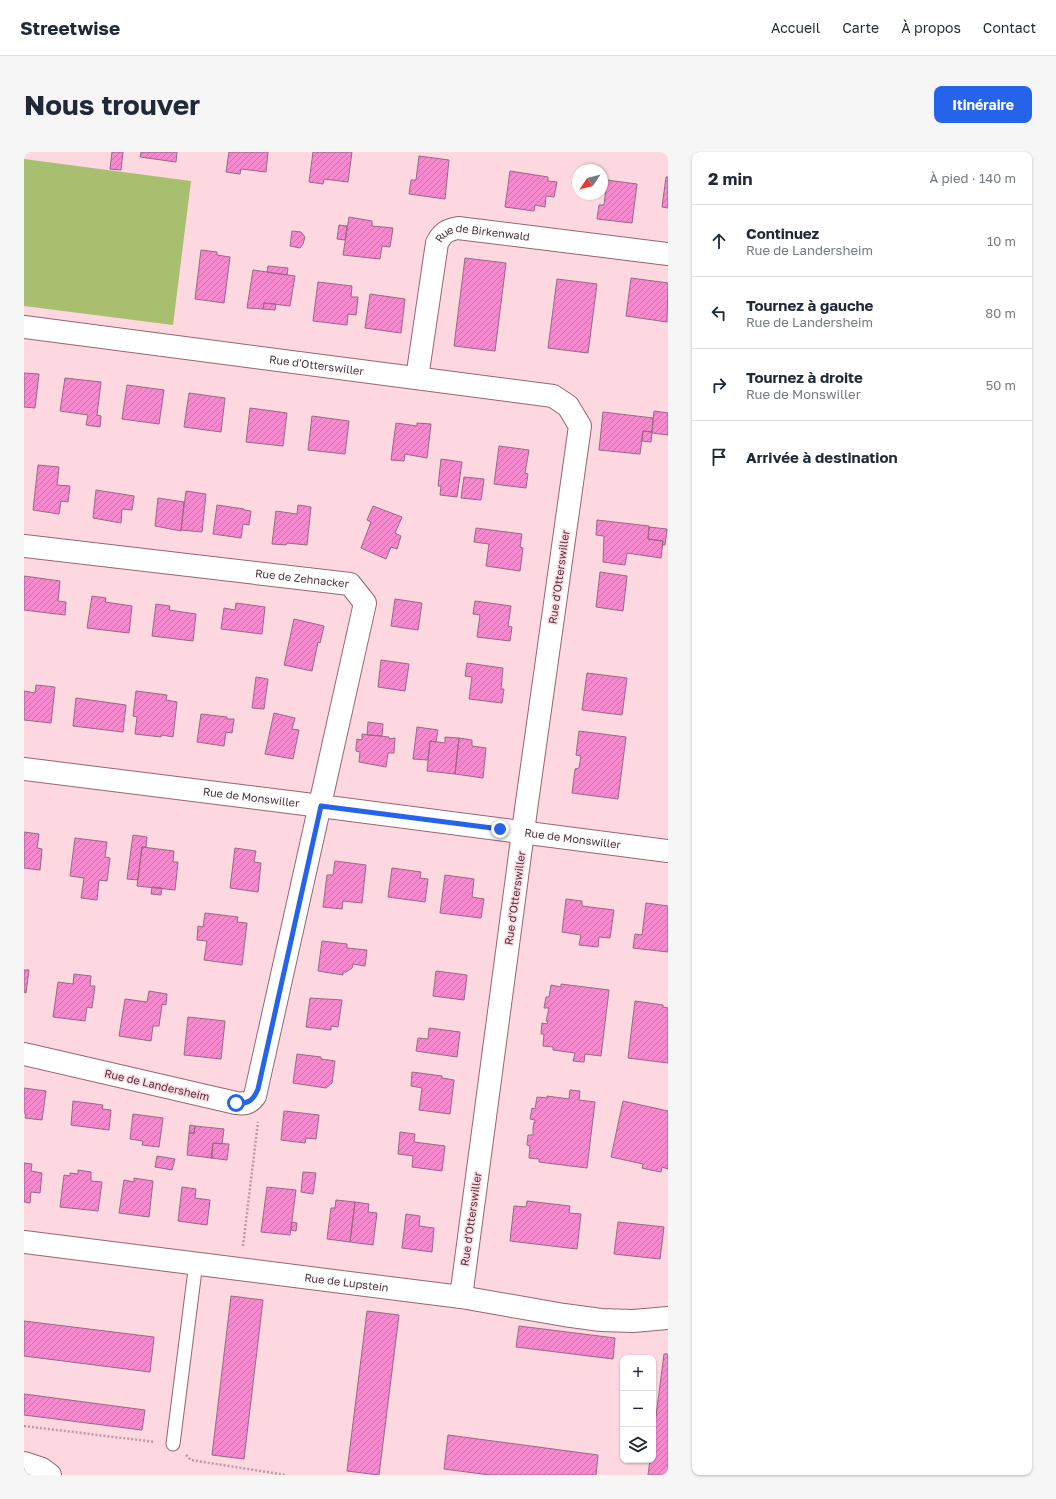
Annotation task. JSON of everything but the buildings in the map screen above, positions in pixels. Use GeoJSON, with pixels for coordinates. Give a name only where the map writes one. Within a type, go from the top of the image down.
{"type":"FeatureCollection","features":[{"type":"Feature","properties":{"kind":"street","name":"Rue de Birkenwald"},"geometry":{"type":"LineString","coordinates":[[417,378],[437,243],[441,235],[449,230],[458,228],[668,254]]}},
{"type":"Feature","properties":{"kind":"street","name":"Rue d'Otterswiller"},"geometry":{"type":"LineString","coordinates":[[24,327],[553,396],[568,406],[580,426],[527,802],[461,1297]]}},
{"type":"Feature","properties":{"kind":"street","name":"Rue de Zehnacker"},"geometry":{"type":"LineString","coordinates":[[24,546],[350,584],[365,603],[321,806]]}},
{"type":"Feature","properties":{"kind":"street","name":"Rue de Monswiller"},"geometry":{"type":"LineString","coordinates":[[24,769],[668,851]]}},
{"type":"Feature","properties":{"kind":"street"},"geometry":{"type":"LineString","coordinates":[[251,1101],[258,1089],[321,806]]}},
{"type":"Feature","properties":{"kind":"street","name":"Rue de Landersheim"},"geometry":{"type":"LineString","coordinates":[[24,1054],[236,1103],[246,1104],[251,1101]]}},
{"type":"Feature","properties":{"kind":"street","name":"Rue de Lupstein"},"geometry":{"type":"LineString","coordinates":[[24,1242],[196,1262],[461,1297],[601,1320],[633,1321],[668,1318]]}},
{"type":"Feature","properties":{"kind":"street"},"geometry":{"type":"LineString","coordinates":[[24,1463],[42,1469],[50,1475]]}},
{"type":"Feature","properties":{"kind":"lane"},"geometry":{"type":"LineString","coordinates":[[173,1444],[196,1262]]}},
{"type":"Feature","properties":{"kind":"path"},"geometry":{"type":"LineString","coordinates":[[240,1269],[258,1125],[251,1101]]}},
{"type":"Feature","properties":{"kind":"green space"},"geometry":{"type":"Polygon","coordinates":[[[24,159],[191,181],[173,325],[24,306],[24,159]]]}},
{"type":"Feature","properties":{"kind":"route"},"geometry":{"type":"LineString","coordinates":[[236,1103],[246,1104],[251,1101],[258,1089],[321,806],[500,829]]}}]}
